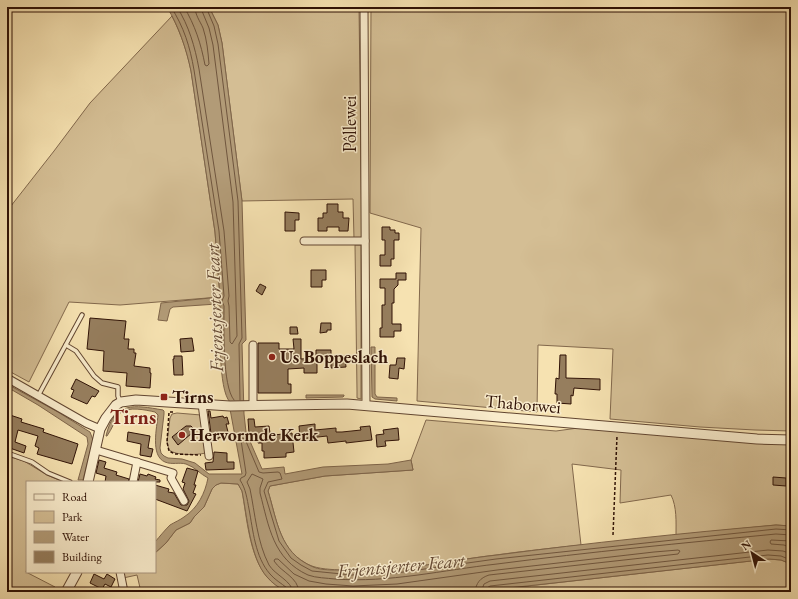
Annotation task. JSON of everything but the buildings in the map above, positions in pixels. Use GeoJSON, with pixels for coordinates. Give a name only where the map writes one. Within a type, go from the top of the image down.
{"type":"FeatureCollection","features":[{"type":"Feature","properties":{"kind":"street","name":"Pôllewei"},"geometry":{"type":"LineString","coordinates":[[364,7],[366,406]]}},
{"type":"Feature","properties":{"kind":"street"},"geometry":{"type":"LineString","coordinates":[[304,241],[365,241]]}},
{"type":"Feature","properties":{"kind":"street"},"geometry":{"type":"LineString","coordinates":[[249,405],[253,345]]}},
{"type":"Feature","properties":{"kind":"street"},"geometry":{"type":"LineString","coordinates":[[7,378],[86,423],[100,429]]}},
{"type":"Feature","properties":{"kind":"street","name":"Thaborwei"},"geometry":{"type":"LineString","coordinates":[[120,402],[136,400],[230,406],[316,404],[366,406],[756,440],[791,440]]}},
{"type":"Feature","properties":{"kind":"street"},"geometry":{"type":"LineString","coordinates":[[88,481],[100,429],[109,414],[120,402]]}},
{"type":"Feature","properties":{"kind":"street"},"geometry":{"type":"LineString","coordinates":[[202,404],[208,455]]}},
{"type":"Feature","properties":{"kind":"street"},"geometry":{"type":"LineString","coordinates":[[96,450],[173,473],[171,478],[184,501]]}},
{"type":"Feature","properties":{"kind":"street"},"geometry":{"type":"LineString","coordinates":[[132,481],[137,462]]}},
{"type":"Feature","properties":{"kind":"street"},"geometry":{"type":"LineString","coordinates":[[66,592],[76,573]]}},
{"type":"Feature","properties":{"kind":"street"},"geometry":{"type":"LineString","coordinates":[[120,573],[124,592]]}},
{"type":"Feature","properties":{"kind":"lane"},"geometry":{"type":"LineString","coordinates":[[38,396],[82,315]]}},
{"type":"Feature","properties":{"kind":"lane"},"geometry":{"type":"LineString","coordinates":[[66,345],[76,350],[94,376],[102,383],[118,387],[120,402]]}},
{"type":"Feature","properties":{"kind":"lane"},"geometry":{"type":"LineString","coordinates":[[7,453],[32,462],[48,473],[68,481]]}},
{"type":"Feature","properties":{"kind":"path"},"geometry":{"type":"LineString","coordinates":[[177,412],[169,412],[167,442],[169,451],[175,454],[208,455]]}},
{"type":"Feature","properties":{"kind":"path"},"geometry":{"type":"LineString","coordinates":[[613,535],[617,428]]}},
{"type":"Feature","properties":{"kind":"green space"},"geometry":{"type":"Polygon","coordinates":[[[209,7],[359,7],[362,239],[354,239],[353,199],[242,201],[222,43],[218,25],[209,7]]]}},
{"type":"Feature","properties":{"kind":"green space"},"geometry":{"type":"Polygon","coordinates":[[[371,7],[791,7],[791,431],[700,427],[610,419],[613,349],[538,345],[537,412],[417,401],[421,228],[370,213],[371,7]]]}},
{"type":"Feature","properties":{"kind":"green space"},"geometry":{"type":"Polygon","coordinates":[[[172,16],[188,56],[191,71],[215,232],[220,297],[120,305],[69,302],[29,382],[7,370],[7,211],[90,103],[172,16]]]}},
{"type":"Feature","properties":{"kind":"green space"},"geometry":{"type":"Polygon","coordinates":[[[355,245],[361,245],[361,399],[357,398],[355,245]]]}},
{"type":"Feature","properties":{"kind":"green space"},"geometry":{"type":"Polygon","coordinates":[[[172,414],[201,415],[206,453],[192,455],[172,452],[169,450],[167,442],[170,418],[172,414]]]}},
{"type":"Feature","properties":{"kind":"green space"},"geometry":{"type":"Polygon","coordinates":[[[426,420],[556,431],[578,428],[712,438],[767,444],[791,444],[791,526],[776,525],[676,535],[675,510],[671,495],[620,503],[621,470],[572,464],[581,545],[398,569],[359,571],[312,566],[296,556],[289,549],[276,521],[268,491],[270,486],[325,476],[413,470],[411,460],[426,420]]]}},
{"type":"Feature","properties":{"kind":"green space"},"geometry":{"type":"Polygon","coordinates":[[[7,456],[24,461],[47,475],[62,481],[26,481],[26,573],[55,587],[52,592],[7,592],[7,456]]]}},
{"type":"Feature","properties":{"kind":"green space"},"geometry":{"type":"Polygon","coordinates":[[[221,483],[238,484],[242,491],[252,547],[256,558],[267,577],[287,592],[141,592],[137,575],[123,578],[121,573],[156,573],[156,552],[166,543],[176,530],[190,523],[204,507],[212,489],[221,483]]]}},
{"type":"Feature","properties":{"kind":"green space"},"geometry":{"type":"Polygon","coordinates":[[[769,559],[781,560],[791,564],[791,592],[474,592],[769,559]]]}},
{"type":"Feature","properties":{"kind":"water"},"geometry":{"type":"Polygon","coordinates":[[[167,7],[209,7],[218,25],[222,43],[242,201],[246,340],[242,344],[244,414],[246,432],[262,469],[284,467],[285,474],[323,467],[388,464],[411,460],[413,470],[325,476],[270,486],[268,491],[277,524],[292,553],[311,566],[324,570],[358,571],[398,569],[601,542],[776,525],[791,526],[791,564],[781,560],[769,559],[473,592],[287,592],[269,579],[261,569],[253,548],[242,491],[238,484],[221,483],[212,489],[204,507],[190,523],[176,530],[166,543],[156,552],[156,541],[170,525],[181,519],[197,505],[203,495],[208,478],[186,464],[168,463],[160,459],[156,448],[158,415],[155,412],[137,409],[123,411],[120,413],[106,436],[114,416],[120,411],[134,407],[163,410],[164,414],[160,448],[161,453],[164,456],[195,463],[209,474],[242,474],[230,402],[223,385],[220,342],[220,306],[217,304],[173,307],[170,309],[167,321],[158,320],[161,303],[220,297],[215,232],[191,71],[182,38],[167,7]]]}},
{"type":"Feature","properties":{"kind":"water"},"geometry":{"type":"Polygon","coordinates":[[[371,347],[375,347],[375,394],[377,397],[397,398],[397,401],[375,399],[372,397],[371,347]]]}},
{"type":"Feature","properties":{"kind":"water"},"geometry":{"type":"Polygon","coordinates":[[[7,384],[58,412],[90,432],[93,440],[83,480],[78,480],[88,444],[87,437],[7,387],[7,384]]]}},
{"type":"Feature","properties":{"kind":"water"},"geometry":{"type":"Polygon","coordinates":[[[306,395],[344,395],[344,396],[306,398],[306,395]]]}},
{"type":"Feature","properties":{"kind":"place","name":"Us Boppeslach"},"geometry":{"type":"Point","coordinates":[272,357]}},
{"type":"Feature","properties":{"kind":"place","name":"Tirns"},"geometry":{"type":"Point","coordinates":[164,397]}},
{"type":"Feature","properties":{"kind":"place","name":"Hervormde Kerk"},"geometry":{"type":"Point","coordinates":[182,435]}},
{"type":"Feature","properties":{"kind":"district","name":"Tirns"},"geometry":{"type":"Point","coordinates":[133,417]}},
{"type":"Feature","properties":{"kind":"water label","name":"Frjentsjerter Feart"},"geometry":{"type":"Point","coordinates":[214,308]}},
{"type":"Feature","properties":{"kind":"water label","name":"Frjentsjerter Feart"},"geometry":{"type":"Point","coordinates":[401,565]}}]}
